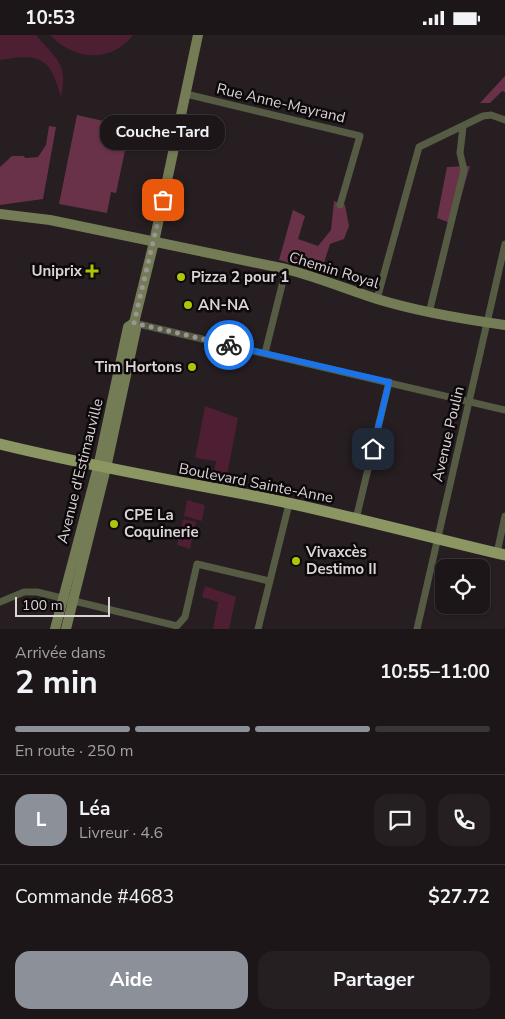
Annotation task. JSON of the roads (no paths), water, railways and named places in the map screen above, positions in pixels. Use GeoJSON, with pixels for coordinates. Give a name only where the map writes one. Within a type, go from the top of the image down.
{"type":"FeatureCollection","features":[{"type":"Feature","properties":{"kind":"main road","name":"Avenue d'Estimauville"},"geometry":{"type":"LineString","coordinates":[[66,629],[69,598],[102,468],[128,327],[134,323],[154,242],[198,35]]}},
{"type":"Feature","properties":{"kind":"main road","name":"Chemin Royal"},"geometry":{"type":"LineString","coordinates":[[0,214],[50,220],[286,269],[314,276],[377,299],[430,313],[505,325]]}},
{"type":"Feature","properties":{"kind":"main road","name":"Boulevard Sainte-Anne"},"geometry":{"type":"LineString","coordinates":[[0,443],[102,468],[289,504],[501,554]]}},
{"type":"Feature","properties":{"kind":"main road","name":"Avenue d'Estimauville"},"geometry":{"type":"LineString","coordinates":[[55,629],[69,598]]}},
{"type":"Feature","properties":{"kind":"street","name":"Rue Anne-Mayrand"},"geometry":{"type":"LineString","coordinates":[[186,94],[360,136],[340,205]]}},
{"type":"Feature","properties":{"kind":"street"},"geometry":{"type":"LineString","coordinates":[[377,299],[419,147],[483,116],[491,115],[505,120]]}},
{"type":"Feature","properties":{"kind":"street"},"geometry":{"type":"LineString","coordinates":[[430,313],[464,171],[460,153],[463,127]]}},
{"type":"Feature","properties":{"kind":"street","name":"Avenue Poulin"},"geometry":{"type":"LineString","coordinates":[[417,629],[505,245]]}},
{"type":"Feature","properties":{"kind":"street"},"geometry":{"type":"LineString","coordinates":[[265,353],[286,269]]}},
{"type":"Feature","properties":{"kind":"street"},"geometry":{"type":"LineString","coordinates":[[134,323],[505,410]]}},
{"type":"Feature","properties":{"kind":"street"},"geometry":{"type":"LineString","coordinates":[[356,519],[389,382]]}},
{"type":"Feature","properties":{"kind":"street"},"geometry":{"type":"LineString","coordinates":[[258,629],[289,504]]}},
{"type":"Feature","properties":{"kind":"street"},"geometry":{"type":"LineString","coordinates":[[501,554],[505,516]]}},
{"type":"Feature","properties":{"kind":"street"},"geometry":{"type":"LineString","coordinates":[[0,602],[24,592],[37,592],[69,598],[177,626],[185,617],[197,564],[269,581]]}},
{"type":"Feature","properties":{"kind":"place","name":"Couche-Tard"},"geometry":{"type":"Point","coordinates":[163,200]}},
{"type":"Feature","properties":{"kind":"place","name":"Uniprix"},"geometry":{"type":"Point","coordinates":[92,271]}},
{"type":"Feature","properties":{"kind":"place","name":"Pizza 2 pour 1"},"geometry":{"type":"Point","coordinates":[181,277]}},
{"type":"Feature","properties":{"kind":"place","name":"AN-NA"},"geometry":{"type":"Point","coordinates":[188,305]}},
{"type":"Feature","properties":{"kind":"place","name":"Tim Hortons"},"geometry":{"type":"Point","coordinates":[192,367]}},
{"type":"Feature","properties":{"kind":"place","name":"CPE La Coquinerie"},"geometry":{"type":"Point","coordinates":[114,524]}},
{"type":"Feature","properties":{"kind":"place","name":"Vivaxcès Destimo II"},"geometry":{"type":"Point","coordinates":[296,561]}}]}
